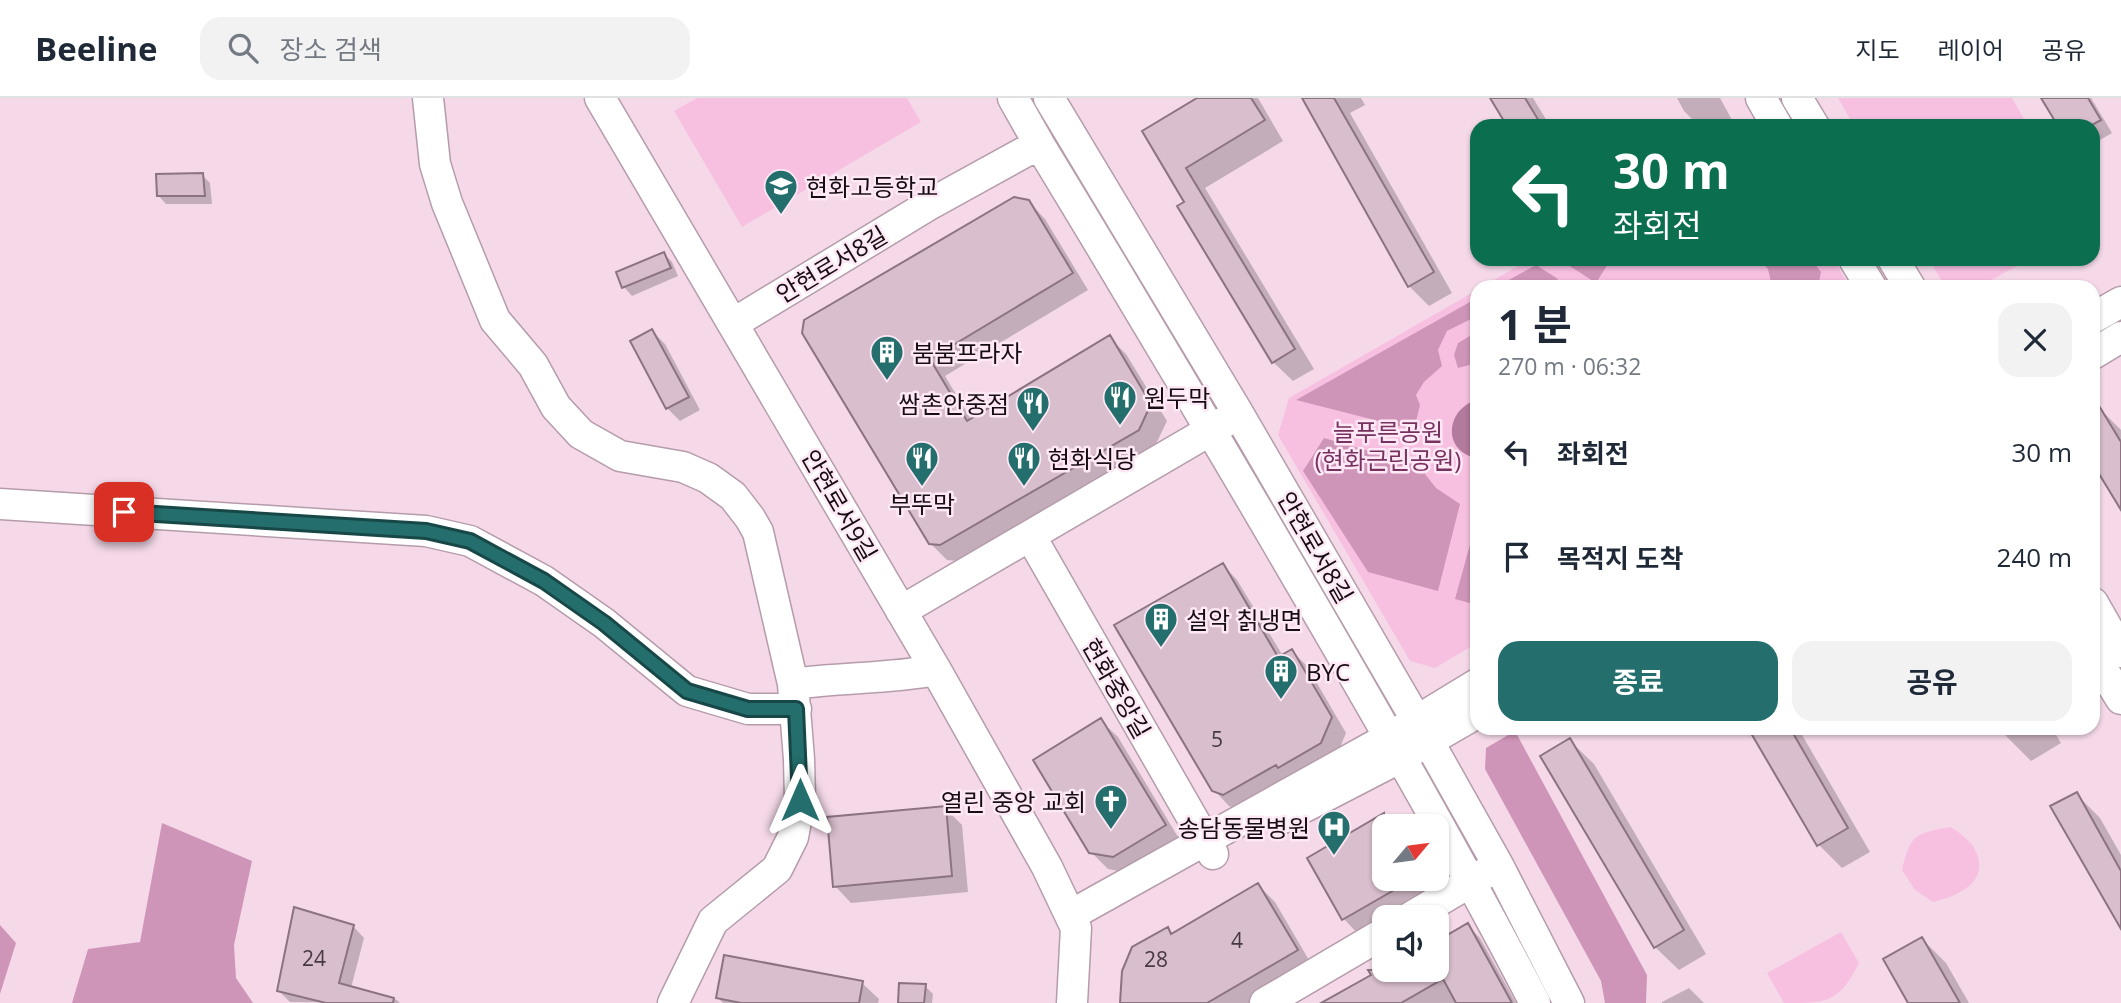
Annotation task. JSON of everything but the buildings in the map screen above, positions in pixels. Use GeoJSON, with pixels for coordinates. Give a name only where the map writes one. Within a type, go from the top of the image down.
{"type":"FeatureCollection","features":[{"type":"Feature","properties":{"kind":"street"},"geometry":{"type":"LineString","coordinates":[[428,98],[435,164],[447,203],[495,320],[533,365],[556,407],[581,434],[620,456],[683,467],[708,478],[733,496],[758,533],[794,696],[800,800],[793,837],[778,869],[713,921],[673,1003]]}},
{"type":"Feature","properties":{"kind":"street","name":"안현로서9길"},"geometry":{"type":"LineString","coordinates":[[600,98],[740,319]]}},
{"type":"Feature","properties":{"kind":"street","name":"안현로서9길"},"geometry":{"type":"LineString","coordinates":[[621,98],[740,319],[907,607],[1080,919]]}},
{"type":"Feature","properties":{"kind":"street","name":"안현로서8길"},"geometry":{"type":"LineString","coordinates":[[1013,98],[1212,431],[1395,747],[1472,881],[1535,1003]]}},
{"type":"Feature","properties":{"kind":"street","name":"안현로서8길"},"geometry":{"type":"LineString","coordinates":[[1049,98],[1238,413],[1422,731],[1498,865],[1569,1003]]}},
{"type":"Feature","properties":{"kind":"street"},"geometry":{"type":"LineString","coordinates":[[1761,98],[1773,119]]}},
{"type":"Feature","properties":{"kind":"street"},"geometry":{"type":"LineString","coordinates":[[1797,98],[1810,119]]}},
{"type":"Feature","properties":{"kind":"street","name":"안현로서8길"},"geometry":{"type":"LineString","coordinates":[[740,319],[932,203],[1039,144]]}},
{"type":"Feature","properties":{"kind":"street"},"geometry":{"type":"LineString","coordinates":[[2100,314],[2121,302]]}},
{"type":"Feature","properties":{"kind":"street"},"geometry":{"type":"LineString","coordinates":[[2100,350],[2121,337]]}},
{"type":"Feature","properties":{"kind":"street"},"geometry":{"type":"LineString","coordinates":[[907,607],[1212,431],[1238,413]]}},
{"type":"Feature","properties":{"kind":"street"},"geometry":{"type":"LineString","coordinates":[[0,504],[413,530],[470,541],[544,581],[604,623],[687,691],[748,709],[794,696],[830,678],[903,676],[936,670]]}},
{"type":"Feature","properties":{"kind":"street","name":"현화중앙길"},"geometry":{"type":"LineString","coordinates":[[1031,537],[1209,847]]}},
{"type":"Feature","properties":{"kind":"street","name":"안현로서9길"},"geometry":{"type":"LineString","coordinates":[[907,607],[936,670],[1047,867],[1080,919]]}},
{"type":"Feature","properties":{"kind":"street"},"geometry":{"type":"LineString","coordinates":[[2100,615],[2121,652]]}},
{"type":"Feature","properties":{"kind":"street"},"geometry":{"type":"LineString","coordinates":[[2100,665],[2121,699]]}},
{"type":"Feature","properties":{"kind":"street"},"geometry":{"type":"LineString","coordinates":[[1080,919],[1395,747],[1422,731],[1470,690]]}},
{"type":"Feature","properties":{"kind":"street"},"geometry":{"type":"LineString","coordinates":[[1422,731],[1470,715]]}},
{"type":"Feature","properties":{"kind":"street"},"geometry":{"type":"LineString","coordinates":[[1431,905],[1498,865]]}},
{"type":"Feature","properties":{"kind":"street"},"geometry":{"type":"LineString","coordinates":[[1072,1003],[1080,919]]}},
{"type":"Feature","properties":{"kind":"street"},"geometry":{"type":"LineString","coordinates":[[1080,919],[1084,1003]]}},
{"type":"Feature","properties":{"kind":"street"},"geometry":{"type":"LineString","coordinates":[[1265,1003],[1372,940]]}},
{"type":"Feature","properties":{"kind":"green space"},"geometry":{"type":"Polygon","coordinates":[[[697,98],[907,98],[921,122],[742,227],[674,111],[697,98]]]}},
{"type":"Feature","properties":{"kind":"green space"},"geometry":{"type":"Polygon","coordinates":[[[1838,98],[2012,98],[2024,119],[1850,119],[1838,98]]]}},
{"type":"Feature","properties":{"kind":"green space"},"geometry":{"type":"Polygon","coordinates":[[[1518,266],[1838,266],[1845,280],[1494,280],[1518,266]]]}},
{"type":"Feature","properties":{"kind":"green space"},"geometry":{"type":"Polygon","coordinates":[[[1933,266],[2017,266],[1991,280],[1941,280],[1933,266]]]}},
{"type":"Feature","properties":{"kind":"green space","name":"늘푸른공원 (현화근린공원)"},"geometry":{"type":"Polygon","coordinates":[[[1470,294],[1470,647],[1435,668],[1410,661],[1278,435],[1289,398],[1470,294]]]}},
{"type":"Feature","properties":{"kind":"green space"},"geometry":{"type":"Polygon","coordinates":[[[1951,827],[1973,846],[1978,858],[1977,877],[1963,890],[1933,902],[1915,890],[1902,870],[1908,849],[1916,837],[1951,827]]]}},
{"type":"Feature","properties":{"kind":"green space"},"geometry":{"type":"Polygon","coordinates":[[[1841,932],[1859,963],[1845,986],[1830,998],[1821,1001],[1784,1003],[1767,973],[1841,932]]]}},
{"type":"Feature","properties":{"kind":"shaded area"},"geometry":{"type":"Polygon","coordinates":[[[1534,266],[1558,279],[1558,280],[1509,280],[1534,266]]]}},
{"type":"Feature","properties":{"kind":"shaded area"},"geometry":{"type":"Polygon","coordinates":[[[1570,266],[1607,266],[1598,280],[1591,280],[1570,266]]]}},
{"type":"Feature","properties":{"kind":"shaded area"},"geometry":{"type":"Polygon","coordinates":[[[1765,266],[1816,266],[1821,272],[1819,280],[1770,280],[1765,266]]]}},
{"type":"Feature","properties":{"kind":"shaded area"},"geometry":{"type":"Polygon","coordinates":[[[1470,302],[1470,320],[1447,331],[1438,350],[1442,366],[1424,382],[1416,395],[1420,405],[1414,430],[1296,400],[1470,302]]]}},
{"type":"Feature","properties":{"kind":"shaded area"},"geometry":{"type":"Polygon","coordinates":[[[1470,336],[1470,365],[1458,368],[1454,355],[1458,343],[1470,336]]]}},
{"type":"Feature","properties":{"kind":"shaded area"},"geometry":{"type":"Polygon","coordinates":[[[1470,403],[1470,455],[1458,448],[1452,430],[1459,412],[1470,403]]]}},
{"type":"Feature","properties":{"kind":"shaded area"},"geometry":{"type":"Polygon","coordinates":[[[1324,438],[1418,465],[1436,488],[1460,504],[1438,591],[1368,572],[1303,471],[1324,438]]]}},
{"type":"Feature","properties":{"kind":"shaded area"},"geometry":{"type":"Polygon","coordinates":[[[1470,544],[1470,603],[1455,599],[1470,544]]]}},
{"type":"Feature","properties":{"kind":"shaded area"},"geometry":{"type":"Polygon","coordinates":[[[1508,735],[1517,735],[1647,975],[1646,1003],[1605,1003],[1601,981],[1485,769],[1486,748],[1508,735]]]}},
{"type":"Feature","properties":{"kind":"shaded area"},"geometry":{"type":"Polygon","coordinates":[[[162,823],[252,861],[234,945],[236,978],[253,1003],[72,1003],[88,949],[140,942],[162,823]]]}},
{"type":"Feature","properties":{"kind":"shaded area"},"geometry":{"type":"Polygon","coordinates":[[[0,925],[16,943],[0,994],[0,925]]]}},
{"type":"Feature","properties":{"kind":"place","name":"현화고등학교"},"geometry":{"type":"Point","coordinates":[781,216]}},
{"type":"Feature","properties":{"kind":"place","name":"붐붐프라자"},"geometry":{"type":"Point","coordinates":[887,382]}},
{"type":"Feature","properties":{"kind":"place","name":"원두막"},"geometry":{"type":"Point","coordinates":[1120,427]}},
{"type":"Feature","properties":{"kind":"place","name":"쌈촌안중점"},"geometry":{"type":"Point","coordinates":[1033,433]}},
{"type":"Feature","properties":{"kind":"place","name":"부뚜막"},"geometry":{"type":"Point","coordinates":[922,488]}},
{"type":"Feature","properties":{"kind":"place","name":"현화식당"},"geometry":{"type":"Point","coordinates":[1024,488]}},
{"type":"Feature","properties":{"kind":"place","name":"설악 칡냉면"},"geometry":{"type":"Point","coordinates":[1161,649]}},
{"type":"Feature","properties":{"kind":"place","name":"BYC"},"geometry":{"type":"Point","coordinates":[1281,701]}},
{"type":"Feature","properties":{"kind":"place","name":"열린 중앙 교회"},"geometry":{"type":"Point","coordinates":[1111,831]}},
{"type":"Feature","properties":{"kind":"place","name":"송담동물병원"},"geometry":{"type":"Point","coordinates":[1334,857]}},
{"type":"Feature","properties":{"kind":"route"},"geometry":{"type":"LineString","coordinates":[[124,512],[426,531],[470,541],[544,581],[604,623],[687,691],[748,709],[796,709],[800,800]]}}]}
